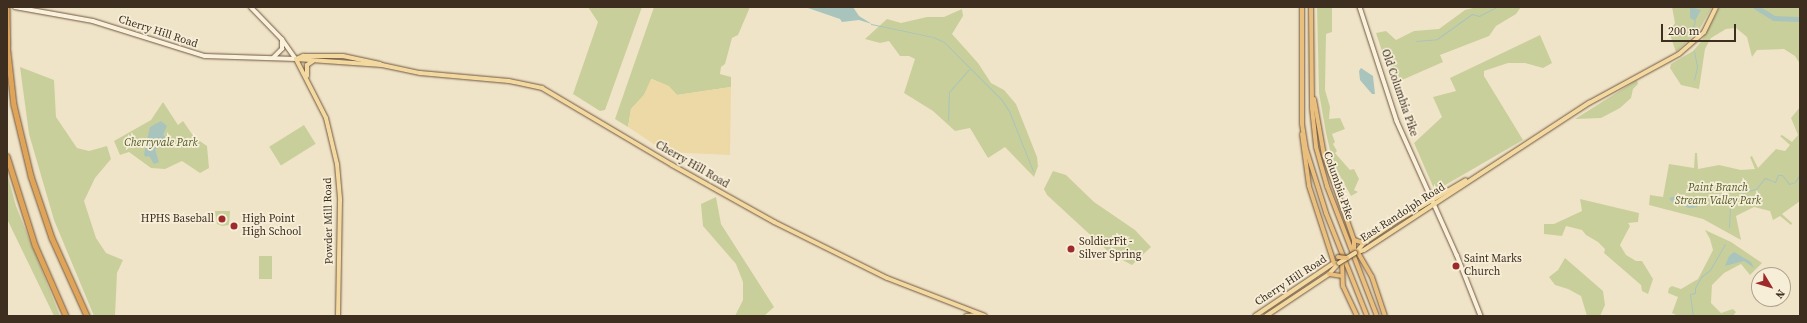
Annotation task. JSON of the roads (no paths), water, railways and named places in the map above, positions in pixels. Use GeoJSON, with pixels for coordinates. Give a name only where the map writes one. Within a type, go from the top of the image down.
{"type":"FeatureCollection","features":[{"type":"Feature","properties":{"kind":"highway"},"geometry":{"type":"LineString","coordinates":[[7,7],[10,76]]}},
{"type":"Feature","properties":{"kind":"highway","name":"Columbia Pike"},"geometry":{"type":"LineString","coordinates":[[1302,7],[1302,124],[1310,162],[1324,207],[1367,316]]}},
{"type":"Feature","properties":{"kind":"highway","name":"Columbia Pike"},"geometry":{"type":"LineString","coordinates":[[1311,7],[1311,83],[1313,126],[1323,175],[1377,316]]}},
{"type":"Feature","properties":{"kind":"highway"},"geometry":{"type":"LineString","coordinates":[[7,44],[10,76],[21,140],[36,193],[52,238],[87,316]]}},
{"type":"Feature","properties":{"kind":"highway"},"geometry":{"type":"LineString","coordinates":[[1311,83],[1330,174],[1354,240],[1355,252],[1372,277],[1385,316]]}},
{"type":"Feature","properties":{"kind":"highway"},"geometry":{"type":"LineString","coordinates":[[1302,124],[1302,140],[1309,186],[1332,252],[1341,268],[1341,276],[1347,299],[1357,316]]}},
{"type":"Feature","properties":{"kind":"highway"},"geometry":{"type":"LineString","coordinates":[[7,156],[35,245],[66,316]]}},
{"type":"Feature","properties":{"kind":"highway"},"geometry":{"type":"LineString","coordinates":[[1354,240],[1364,242]]}},
{"type":"Feature","properties":{"kind":"highway"},"geometry":{"type":"LineString","coordinates":[[1332,252],[1338,257],[1347,258]]}},
{"type":"Feature","properties":{"kind":"highway"},"geometry":{"type":"LineString","coordinates":[[1329,274],[1341,276]]}},
{"type":"Feature","properties":{"kind":"main road","name":"Cherry Hill Road"},"geometry":{"type":"LineString","coordinates":[[16,7],[93,21],[205,56],[296,59],[382,65]]}},
{"type":"Feature","properties":{"kind":"main road","name":"Powder Mill Road"},"geometry":{"type":"LineString","coordinates":[[251,7],[282,39],[296,59],[326,118],[339,178],[338,316]]}},
{"type":"Feature","properties":{"kind":"main road","name":"Old Columbia Pike"},"geometry":{"type":"LineString","coordinates":[[1360,7],[1397,120],[1432,198],[1481,316]]}},
{"type":"Feature","properties":{"kind":"main road","name":"East Randolph Road"},"geometry":{"type":"LineString","coordinates":[[1355,252],[1364,250],[1434,203],[1595,100],[1684,50],[1704,32],[1716,7]]}},
{"type":"Feature","properties":{"kind":"main road"},"geometry":{"type":"LineString","coordinates":[[271,59],[282,50],[282,39]]}},
{"type":"Feature","properties":{"kind":"main road","name":"Cherry Hill Road"},"geometry":{"type":"LineString","coordinates":[[296,59],[303,56],[343,56],[420,73],[509,81],[542,88],[672,165],[774,222],[887,278],[985,316]]}},
{"type":"Feature","properties":{"kind":"main road"},"geometry":{"type":"LineString","coordinates":[[307,78],[306,67],[314,60]]}},
{"type":"Feature","properties":{"kind":"main road","name":"East Randolph Road"},"geometry":{"type":"LineString","coordinates":[[1355,252],[1364,242],[1432,198],[1481,173]]}},
{"type":"Feature","properties":{"kind":"main road","name":"Cherry Hill Road"},"geometry":{"type":"LineString","coordinates":[[1255,316],[1355,252]]}},
{"type":"Feature","properties":{"kind":"main road","name":"Cherry Hill Road"},"geometry":{"type":"LineString","coordinates":[[1266,316],[1329,274],[1338,263]]}},
{"type":"Feature","properties":{"kind":"main road"},"geometry":{"type":"LineString","coordinates":[[966,316],[980,314]]}},
{"type":"Feature","properties":{"kind":"water"},"geometry":{"type":"Polygon","coordinates":[[[805,7],[853,7],[859,16],[872,24],[859,20],[842,22],[840,19],[805,7]]]}},
{"type":"Feature","properties":{"kind":"water"},"geometry":{"type":"Polygon","coordinates":[[[1690,7],[1701,10],[1695,21],[1690,18],[1690,7]]]}},
{"type":"Feature","properties":{"kind":"water"},"geometry":{"type":"Polygon","coordinates":[[[1361,68],[1373,76],[1375,94],[1372,94],[1360,80],[1359,71],[1361,68]]]}},
{"type":"Feature","properties":{"kind":"water"},"geometry":{"type":"Polygon","coordinates":[[[161,121],[167,126],[163,135],[173,141],[171,145],[155,149],[159,162],[154,164],[149,156],[146,157],[144,155],[150,127],[161,121]]]}},
{"type":"Feature","properties":{"kind":"water"},"geometry":{"type":"Polygon","coordinates":[[[1676,196],[1691,199],[1698,207],[1689,208],[1671,201],[1669,198],[1676,196]]]}},
{"type":"Feature","properties":{"kind":"water"},"geometry":{"type":"Polygon","coordinates":[[[1734,252],[1751,262],[1754,267],[1744,261],[1725,266],[1729,256],[1734,252]]]}},
{"type":"Feature","properties":{"kind":"waterway"},"geometry":{"type":"LineString","coordinates":[[1416,41],[1437,39],[1472,14],[1479,16],[1497,7]]}},
{"type":"Feature","properties":{"kind":"waterway"},"geometry":{"type":"LineString","coordinates":[[1756,7],[1774,18],[1800,19]]}},
{"type":"Feature","properties":{"kind":"waterway"},"geometry":{"type":"LineString","coordinates":[[1691,32],[1695,21]]}},
{"type":"Feature","properties":{"kind":"waterway"},"geometry":{"type":"LineString","coordinates":[[871,24],[933,37],[944,42],[1001,99],[1009,111],[1033,171]]}},
{"type":"Feature","properties":{"kind":"waterway"},"geometry":{"type":"LineString","coordinates":[[1694,51],[1697,67],[1694,80]]}},
{"type":"Feature","properties":{"kind":"waterway"},"geometry":{"type":"LineString","coordinates":[[948,120],[949,92],[969,69]]}},
{"type":"Feature","properties":{"kind":"waterway"},"geometry":{"type":"LineString","coordinates":[[1729,227],[1730,206],[1744,192],[1756,189],[1765,178],[1775,182],[1778,175],[1782,175],[1789,184],[1795,182],[1800,174]]}},
{"type":"Feature","properties":{"kind":"waterway"},"geometry":{"type":"LineString","coordinates":[[1693,316],[1690,294],[1695,293],[1695,288],[1701,277],[1710,270],[1725,244]]}},
{"type":"Feature","properties":{"kind":"place","name":"HPHS Baseball"},"geometry":{"type":"Point","coordinates":[222,219]}},
{"type":"Feature","properties":{"kind":"place","name":"High Point High School"},"geometry":{"type":"Point","coordinates":[234,226]}},
{"type":"Feature","properties":{"kind":"place","name":"SoldierFit - Silver Spring"},"geometry":{"type":"Point","coordinates":[1071,249]}},
{"type":"Feature","properties":{"kind":"place","name":"Saint Marks Church"},"geometry":{"type":"Point","coordinates":[1456,266]}},
{"type":"Feature","properties":{"kind":"park label","name":"Cherryvale Park"},"geometry":{"type":"Point","coordinates":[161,143]}},
{"type":"Feature","properties":{"kind":"park label","name":"Paint Branch Stream Valley Park"},"geometry":{"type":"Point","coordinates":[1718,195]}}]}
